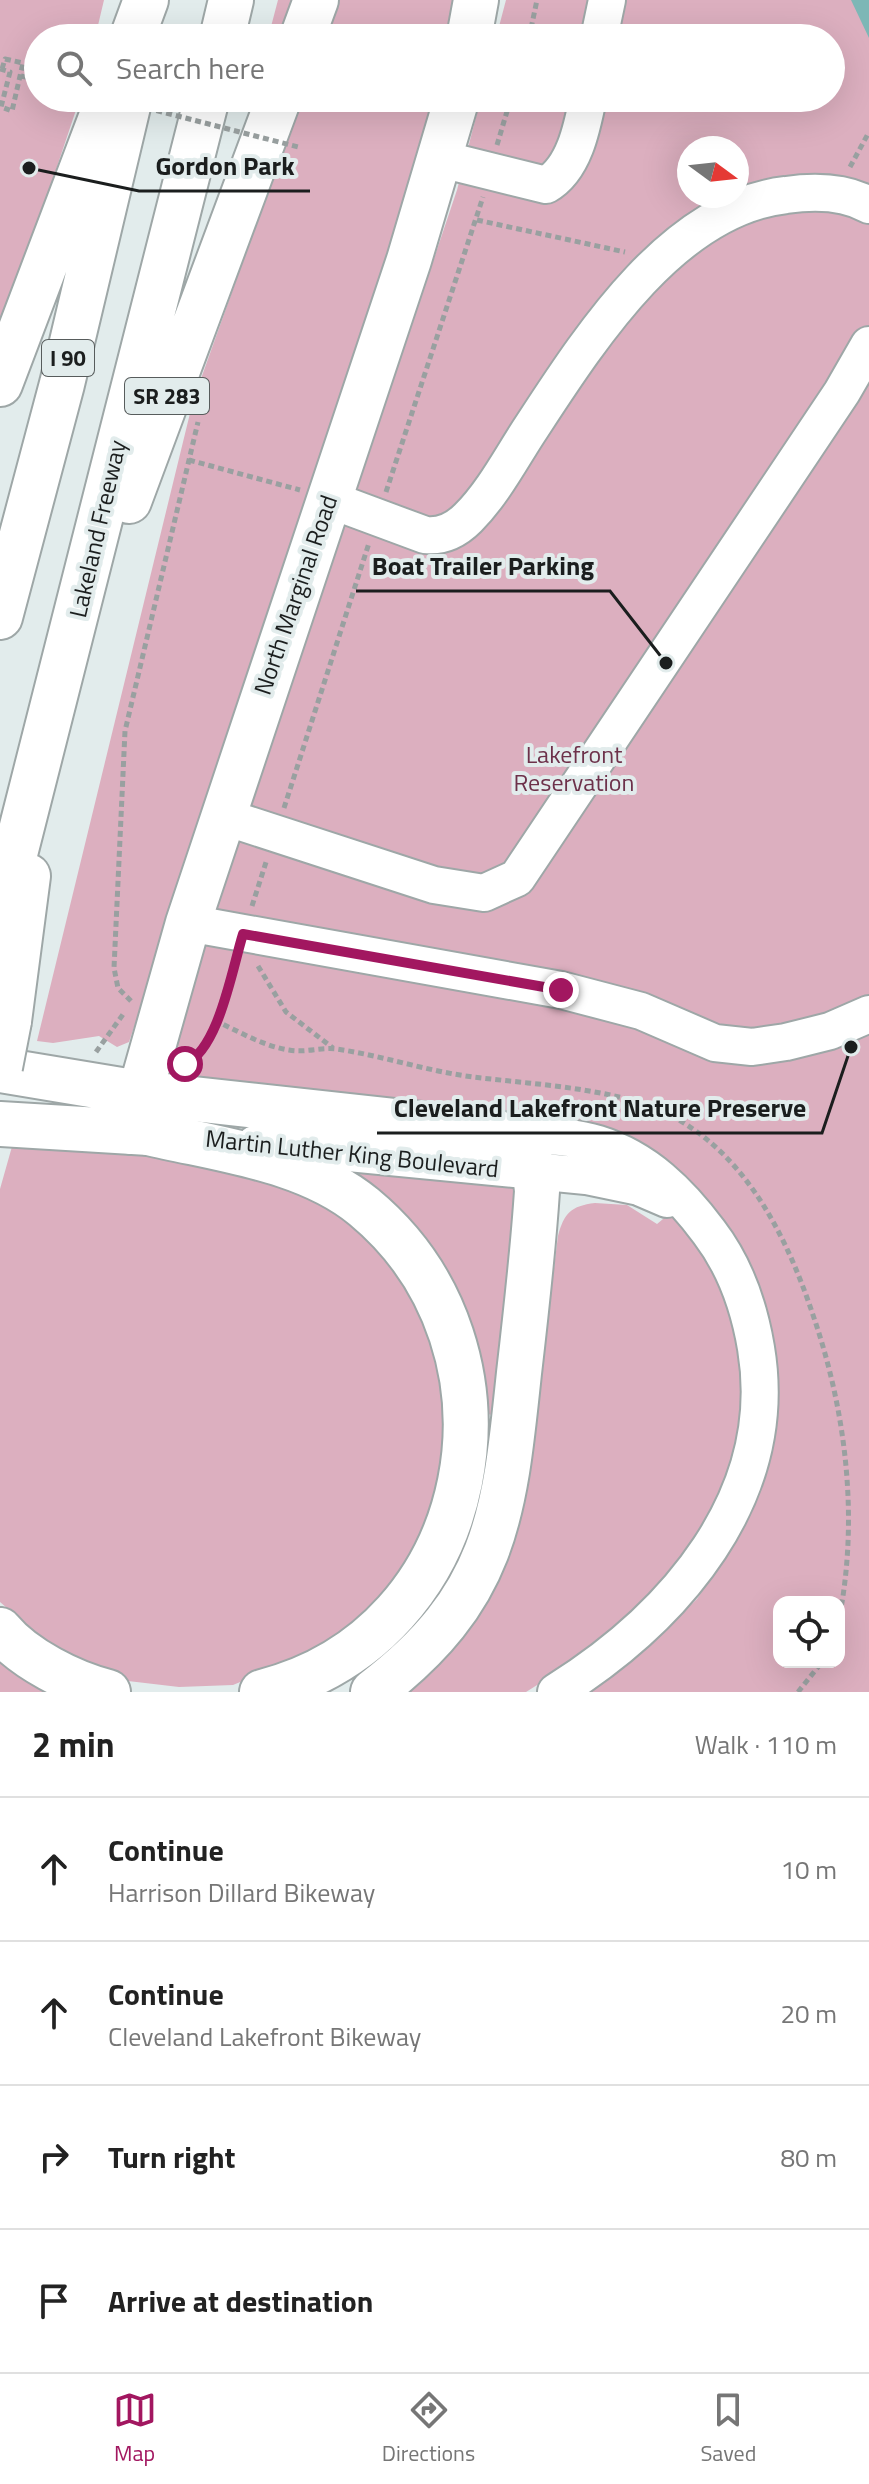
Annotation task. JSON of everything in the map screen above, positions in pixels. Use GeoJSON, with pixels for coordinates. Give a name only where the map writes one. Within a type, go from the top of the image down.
{"type":"FeatureCollection","features":[{"type":"Feature","properties":{"kind":"main road"},"geometry":{"type":"LineString","coordinates":[[137,24],[146,0]]}},
{"type":"Feature","properties":{"kind":"main road"},"geometry":{"type":"LineString","coordinates":[[148,24],[154,0]]}},
{"type":"Feature","properties":{"kind":"main road"},"geometry":{"type":"LineString","coordinates":[[225,24],[231,0]]}},
{"type":"Feature","properties":{"kind":"main road"},"geometry":{"type":"LineString","coordinates":[[307,24],[316,0]]}},
{"type":"Feature","properties":{"kind":"main road"},"geometry":{"type":"LineString","coordinates":[[472,24],[476,0]]}},
{"type":"Feature","properties":{"kind":"main road"},"geometry":{"type":"LineString","coordinates":[[0,384],[103,112]]}},
{"type":"Feature","properties":{"kind":"main road","name":"I 90"},"geometry":{"type":"LineString","coordinates":[[0,617],[62,384],[127,112]]}},
{"type":"Feature","properties":{"kind":"main road","name":"Lakeland Freeway"},"geometry":{"type":"LineString","coordinates":[[0,913],[58,695],[116,450],[203,112]]}},
{"type":"Feature","properties":{"kind":"main road","name":"SR 283"},"geometry":{"type":"LineString","coordinates":[[58,695],[274,112]]}},
{"type":"Feature","properties":{"kind":"main road","name":"North Marginal Road"},"geometry":{"type":"LineString","coordinates":[[139,1119],[188,923],[441,159],[453,112]]}},
{"type":"Feature","properties":{"kind":"main road"},"geometry":{"type":"LineString","coordinates":[[0,1069],[9,1021],[44,746]]}},
{"type":"Feature","properties":{"kind":"main road","name":"Martin Luther King Boulevard"},"geometry":{"type":"LineString","coordinates":[[0,1069],[139,1119]]}},
{"type":"Feature","properties":{"kind":"main road"},"geometry":{"type":"LineString","coordinates":[[139,1119],[306,1173],[365,1207],[395,1237],[432,1289],[453,1335],[464,1382],[467,1432],[457,1504],[440,1546],[418,1584],[359,1645],[320,1671],[262,1692]]}},
{"type":"Feature","properties":{"kind":"main road","name":"Martin Luther King Boulevard"},"geometry":{"type":"LineString","coordinates":[[0,1124],[139,1119],[496,1132]]}},
{"type":"Feature","properties":{"kind":"main road"},"geometry":{"type":"LineString","coordinates":[[373,1692],[434,1638],[457,1608],[487,1553],[500,1519],[508,1483],[536,1207],[536,1174],[533,1162],[519,1144],[496,1132]]}},
{"type":"Feature","properties":{"kind":"main road"},"geometry":{"type":"LineString","coordinates":[[0,1630],[11,1644],[48,1666],[108,1692]]}},
{"type":"Feature","properties":{"kind":"street"},"geometry":{"type":"LineString","coordinates":[[602,24],[607,0]]}},
{"type":"Feature","properties":{"kind":"street"},"geometry":{"type":"LineString","coordinates":[[441,159],[538,186],[546,185],[560,177],[569,164],[584,112]]}},
{"type":"Feature","properties":{"kind":"street"},"geometry":{"type":"LineString","coordinates":[[328,499],[425,535],[436,536],[456,528],[489,493],[576,360],[616,308],[661,260],[689,237],[737,206],[802,193],[855,200]]}},
{"type":"Feature","properties":{"kind":"street"},"geometry":{"type":"LineString","coordinates":[[222,816],[434,885],[484,893],[517,878],[842,392],[869,345]]}},
{"type":"Feature","properties":{"kind":"street"},"geometry":{"type":"LineString","coordinates":[[188,923],[561,990],[641,1011],[715,1043],[752,1047],[786,1042],[830,1031],[869,1014]]}},
{"type":"Feature","properties":{"kind":"street","name":"Martin Luther King Boulevard"},"geometry":{"type":"LineString","coordinates":[[139,1119],[536,1174],[616,1181],[662,1196],[696,1215]]}},
{"type":"Feature","properties":{"kind":"street","name":"Martin Luther King Boulevard"},"geometry":{"type":"LineString","coordinates":[[496,1132],[561,1137],[612,1149],[668,1184],[724,1252],[744,1297],[760,1371],[760,1401],[752,1464],[724,1525],[686,1582],[663,1606],[627,1639],[556,1692]]}},
{"type":"Feature","properties":{"kind":"path"},"geometry":{"type":"LineString","coordinates":[[532,24],[537,0]]}},
{"type":"Feature","properties":{"kind":"path"},"geometry":{"type":"LineString","coordinates":[[5,59],[23,63],[21,76],[12,111],[1,107],[10,72],[1,69],[5,59]]}},
{"type":"Feature","properties":{"kind":"path"},"geometry":{"type":"LineString","coordinates":[[162,112],[298,147]]}},
{"type":"Feature","properties":{"kind":"path"},"geometry":{"type":"LineString","coordinates":[[855,200],[851,165],[869,132]]}},
{"type":"Feature","properties":{"kind":"path"},"geometry":{"type":"LineString","coordinates":[[477,220],[661,260]]}},
{"type":"Feature","properties":{"kind":"path"},"geometry":{"type":"LineString","coordinates":[[96,1052],[131,1001],[118,988],[114,968],[125,731],[189,460],[328,499]]}},
{"type":"Feature","properties":{"kind":"path"},"geometry":{"type":"LineString","coordinates":[[216,1021],[273,1047],[290,1050],[334,1049],[297,1023],[277,1001],[243,934]]}},
{"type":"Feature","properties":{"kind":"path"},"geometry":{"type":"LineString","coordinates":[[185,1064],[204,1050],[243,934]]}},
{"type":"Feature","properties":{"kind":"path"},"geometry":{"type":"LineString","coordinates":[[798,1692],[817,1668]]}},
{"type":"Feature","properties":{"kind":"green space"},"geometry":{"type":"Polygon","coordinates":[[[0,0],[104,0],[98,24],[24,24],[24,112],[75,112],[0,337],[0,0]]]}},
{"type":"Feature","properties":{"kind":"green space"},"geometry":{"type":"Polygon","coordinates":[[[278,0],[304,0],[295,24],[272,24],[278,0]]]}},
{"type":"Feature","properties":{"kind":"green space"},"geometry":{"type":"Polygon","coordinates":[[[336,0],[461,0],[456,24],[327,24],[336,0]]]}},
{"type":"Feature","properties":{"kind":"green space","name":"Lakefront Reservation"},"geometry":{"type":"Polygon","coordinates":[[[506,0],[869,0],[869,1692],[583,1692],[664,1630],[697,1599],[738,1536],[754,1499],[776,1391],[668,1170],[205,1084],[185,1065],[180,1055],[178,1033],[187,994],[457,190],[477,112],[845,112],[845,24],[500,24],[506,0]]]}},
{"type":"Feature","properties":{"kind":"green space"},"geometry":{"type":"Polygon","coordinates":[[[291,112],[432,112],[351,382],[129,1042],[117,1047],[99,1036],[53,1043],[37,1041],[193,401],[257,222],[268,170],[291,112]]]}},
{"type":"Feature","properties":{"kind":"green space"},"geometry":{"type":"Polygon","coordinates":[[[13,1143],[256,1167],[317,1192],[372,1242],[414,1293],[444,1365],[452,1440],[435,1516],[404,1577],[343,1640],[233,1685],[179,1687],[111,1679],[51,1646],[0,1602],[0,1189],[13,1143]]]}},
{"type":"Feature","properties":{"kind":"green space"},"geometry":{"type":"Polygon","coordinates":[[[341,1167],[514,1182],[520,1210],[500,1417],[484,1413],[341,1167]]]}},
{"type":"Feature","properties":{"kind":"green space"},"geometry":{"type":"Polygon","coordinates":[[[595,1203],[627,1205],[657,1224],[669,1214],[704,1249],[733,1311],[743,1360],[742,1414],[732,1472],[669,1583],[569,1665],[526,1692],[410,1692],[439,1665],[464,1634],[500,1577],[511,1550],[526,1495],[558,1236],[570,1212],[595,1203]]]}},
{"type":"Feature","properties":{"kind":"green space"},"geometry":{"type":"Polygon","coordinates":[[[0,1646],[73,1692],[0,1692],[0,1646]]]}},
{"type":"Feature","properties":{"kind":"water"},"geometry":{"type":"Polygon","coordinates":[[[851,0],[869,0],[869,38],[851,0]]]}},
{"type":"Feature","properties":{"kind":"place","name":"Gordon Park"},"geometry":{"type":"Point","coordinates":[29,168]}},
{"type":"Feature","properties":{"kind":"place","name":"Boat Trailer Parking"},"geometry":{"type":"Point","coordinates":[666,663]}},
{"type":"Feature","properties":{"kind":"place","name":"Cleveland Lakefront Nature Preserve"},"geometry":{"type":"Point","coordinates":[851,1047]}},
{"type":"Feature","properties":{"kind":"route"},"geometry":{"type":"LineString","coordinates":[[185,1064],[204,1050],[210,1037],[243,934],[561,990]]}}]}
